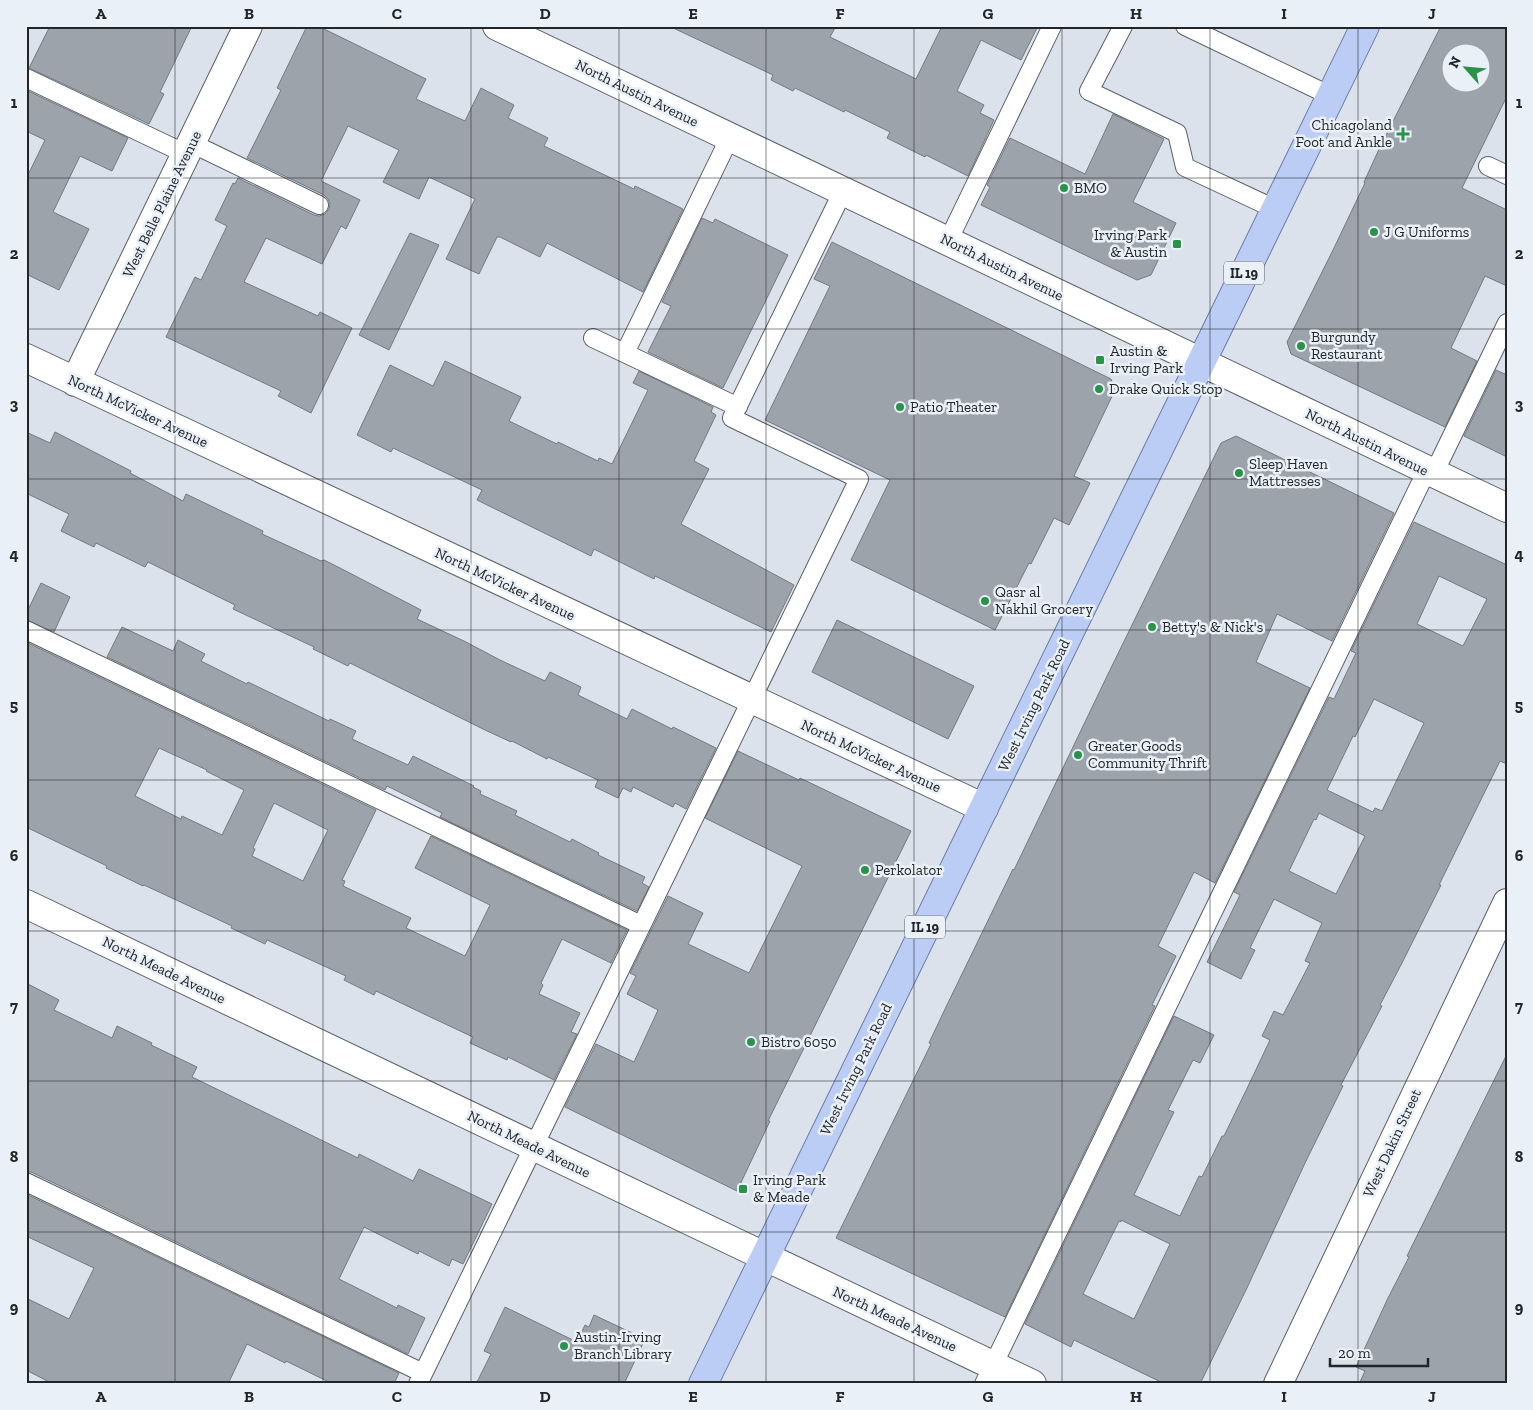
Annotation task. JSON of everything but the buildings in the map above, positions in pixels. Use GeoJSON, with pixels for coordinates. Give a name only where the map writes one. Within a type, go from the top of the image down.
{"type":"FeatureCollection","features":[{"type":"Feature","properties":{"kind":"main road","name":"West Irving Park Road"},"geometry":{"type":"LineString","coordinates":[[703,1384],[1365,26]]}},
{"type":"Feature","properties":{"kind":"street","name":"West Belle Plaine Avenue"},"geometry":{"type":"LineString","coordinates":[[75,382],[248,26]]}},
{"type":"Feature","properties":{"kind":"street","name":"North Austin Avenue"},"geometry":{"type":"LineString","coordinates":[[497,26],[1507,508]]}},
{"type":"Feature","properties":{"kind":"street","name":"North McVicker Avenue"},"geometry":{"type":"LineString","coordinates":[[26,358],[984,808]]}},
{"type":"Feature","properties":{"kind":"street","name":"West Dakin Street"},"geometry":{"type":"LineString","coordinates":[[1278,1384],[1507,902]]}},
{"type":"Feature","properties":{"kind":"street","name":"North Meade Avenue"},"geometry":{"type":"LineString","coordinates":[[26,904],[765,1257],[988,1374],[1032,1384]]}},
{"type":"Feature","properties":{"kind":"lane"},"geometry":{"type":"LineString","coordinates":[[948,241],[1052,26]]}},
{"type":"Feature","properties":{"kind":"lane"},"geometry":{"type":"LineString","coordinates":[[1123,26],[1089,91],[1178,132],[1184,167],[1275,209]]}},
{"type":"Feature","properties":{"kind":"lane"},"geometry":{"type":"LineString","coordinates":[[1185,26],[1331,96]]}},
{"type":"Feature","properties":{"kind":"lane"},"geometry":{"type":"LineString","coordinates":[[26,78],[319,205]]}},
{"type":"Feature","properties":{"kind":"lane"},"geometry":{"type":"LineString","coordinates":[[625,353],[730,137]]}},
{"type":"Feature","properties":{"kind":"lane"},"geometry":{"type":"LineString","coordinates":[[1488,166],[1507,175]]}},
{"type":"Feature","properties":{"kind":"lane"},"geometry":{"type":"LineString","coordinates":[[26,1182],[421,1378],[859,478],[732,418],[843,191]]}},
{"type":"Feature","properties":{"kind":"lane"},"geometry":{"type":"LineString","coordinates":[[988,1374],[1430,472],[1507,323]]}},
{"type":"Feature","properties":{"kind":"lane"},"geometry":{"type":"LineString","coordinates":[[594,338],[738,407]]}},
{"type":"Feature","properties":{"kind":"lane"},"geometry":{"type":"LineString","coordinates":[[26,630],[641,924]]}},
{"type":"Feature","properties":{"kind":"place","name":"Chicagoland Foot and Ankle"},"geometry":{"type":"Point","coordinates":[1403,134]}},
{"type":"Feature","properties":{"kind":"place","name":"BMO"},"geometry":{"type":"Point","coordinates":[1064,188]}},
{"type":"Feature","properties":{"kind":"place","name":"J G Uniforms"},"geometry":{"type":"Point","coordinates":[1374,232]}},
{"type":"Feature","properties":{"kind":"place","name":"Irving Park & Austin"},"geometry":{"type":"Point","coordinates":[1177,244]}},
{"type":"Feature","properties":{"kind":"place","name":"Burgundy Restaurant"},"geometry":{"type":"Point","coordinates":[1301,346]}},
{"type":"Feature","properties":{"kind":"place","name":"Austin & Irving Park"},"geometry":{"type":"Point","coordinates":[1100,360]}},
{"type":"Feature","properties":{"kind":"place","name":"Drake Quick Stop"},"geometry":{"type":"Point","coordinates":[1099,389]}},
{"type":"Feature","properties":{"kind":"place","name":"Patio Theater"},"geometry":{"type":"Point","coordinates":[900,407]}},
{"type":"Feature","properties":{"kind":"place","name":"Sleep Haven Mattresses"},"geometry":{"type":"Point","coordinates":[1239,473]}},
{"type":"Feature","properties":{"kind":"place","name":"Qasr al Nakhil Grocery"},"geometry":{"type":"Point","coordinates":[985,601]}},
{"type":"Feature","properties":{"kind":"place","name":"Betty's & Nick's"},"geometry":{"type":"Point","coordinates":[1152,627]}},
{"type":"Feature","properties":{"kind":"place","name":"Greater Goods Community Thrift"},"geometry":{"type":"Point","coordinates":[1078,755]}},
{"type":"Feature","properties":{"kind":"place","name":"Perkolator"},"geometry":{"type":"Point","coordinates":[865,870]}},
{"type":"Feature","properties":{"kind":"place","name":"Bistro 6050"},"geometry":{"type":"Point","coordinates":[751,1042]}},
{"type":"Feature","properties":{"kind":"place","name":"Irving Park & Meade"},"geometry":{"type":"Point","coordinates":[743,1189]}},
{"type":"Feature","properties":{"kind":"place","name":"Austin-Irving Branch Library"},"geometry":{"type":"Point","coordinates":[564,1346]}}]}
